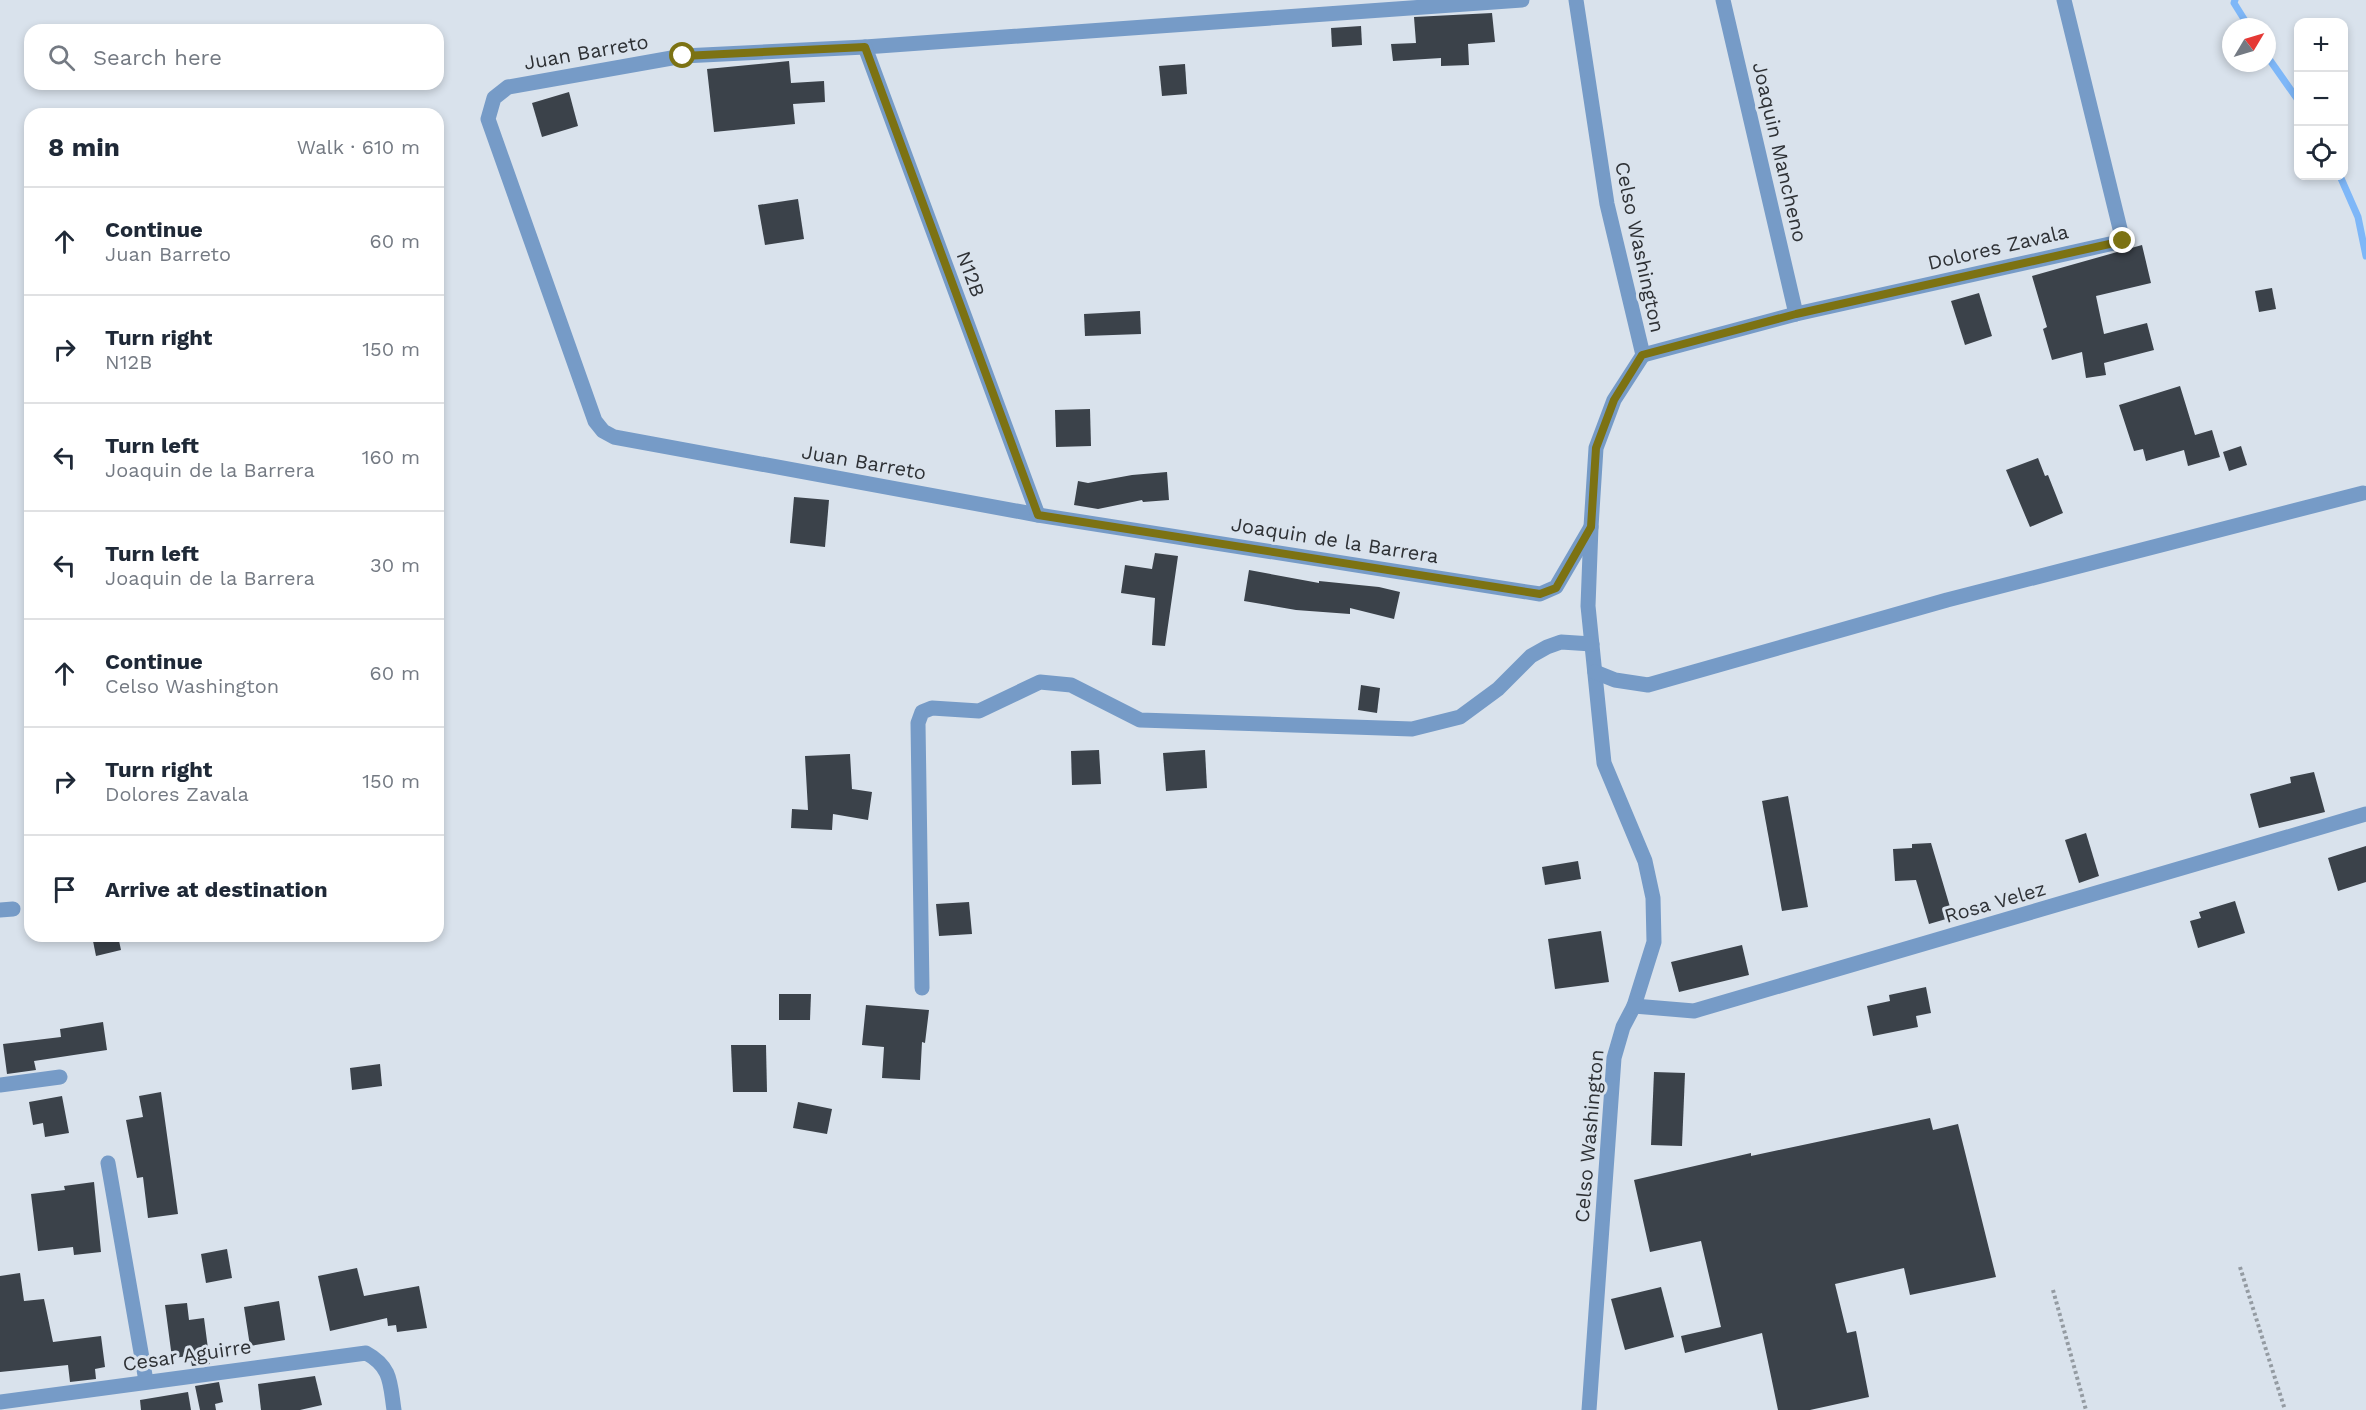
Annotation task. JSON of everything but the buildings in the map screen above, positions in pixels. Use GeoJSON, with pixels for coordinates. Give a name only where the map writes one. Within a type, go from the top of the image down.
{"type":"FeatureCollection","features":[{"type":"Feature","properties":{"kind":"street","name":"Juan Barreto"},"geometry":{"type":"LineString","coordinates":[[1038,515],[614,437],[603,432],[596,421],[488,119],[494,98],[508,87],[683,56],[865,47],[1522,0]]}},
{"type":"Feature","properties":{"kind":"street","name":"Celso Washington"},"geometry":{"type":"LineString","coordinates":[[1576,0],[1606,204],[1642,355],[1614,400],[1596,448],[1588,606],[1604,763],[1645,861],[1653,898],[1654,942],[1614,1058],[1588,1410]]}},
{"type":"Feature","properties":{"kind":"street","name":"Joaquin Mancheno"},"geometry":{"type":"LineString","coordinates":[[1723,0],[1796,314]]}},
{"type":"Feature","properties":{"kind":"street","name":"Dolores Zavala"},"geometry":{"type":"LineString","coordinates":[[1642,355],[1796,314],[2123,241],[2064,0]]}},
{"type":"Feature","properties":{"kind":"street","name":"N12B"},"geometry":{"type":"LineString","coordinates":[[865,47],[1038,515]]}},
{"type":"Feature","properties":{"kind":"street"},"geometry":{"type":"LineString","coordinates":[[1595,672],[1615,680],[1648,685],[1947,600],[2363,493]]}},
{"type":"Feature","properties":{"kind":"street","name":"Joaquin de la Barrera"},"geometry":{"type":"LineString","coordinates":[[1038,515],[1540,594],[1556,588],[1591,527]]}},
{"type":"Feature","properties":{"kind":"street"},"geometry":{"type":"LineString","coordinates":[[922,988],[918,723],[922,712],[932,708],[979,711],[1040,682],[1071,685],[1140,720],[1412,729],[1460,717],[1498,689],[1531,656],[1548,647],[1561,642],[1592,644]]}},
{"type":"Feature","properties":{"kind":"street","name":"Rosa Velez"},"geometry":{"type":"LineString","coordinates":[[1634,1005],[1694,1011],[2366,814]]}},
{"type":"Feature","properties":{"kind":"street"},"geometry":{"type":"LineString","coordinates":[[0,1085],[60,1077]]}},
{"type":"Feature","properties":{"kind":"street"},"geometry":{"type":"LineString","coordinates":[[108,1162],[146,1381]]}},
{"type":"Feature","properties":{"kind":"street","name":"Cesar Aguirre"},"geometry":{"type":"LineString","coordinates":[[0,1402],[366,1353],[379,1360],[388,1374],[394,1410]]}},
{"type":"Feature","properties":{"kind":"path"},"geometry":{"type":"LineString","coordinates":[[2240,1268],[2284,1410]]}},
{"type":"Feature","properties":{"kind":"path"},"geometry":{"type":"LineString","coordinates":[[2053,1290],[2086,1410]]}},
{"type":"Feature","properties":{"kind":"waterway"},"geometry":{"type":"LineString","coordinates":[[2235,0],[2234,3],[2243,18]]}},
{"type":"Feature","properties":{"kind":"waterway"},"geometry":{"type":"LineString","coordinates":[[2276,69],[2294,94]]}},
{"type":"Feature","properties":{"kind":"waterway"},"geometry":{"type":"LineString","coordinates":[[2342,180],[2358,217],[2366,256]]}},
{"type":"Feature","properties":{"kind":"route"},"geometry":{"type":"LineString","coordinates":[[683,56],[865,47],[1038,515],[1540,594],[1556,588],[1591,527],[1596,448],[1614,400],[1642,355],[1796,314],[2123,241]]}}]}
